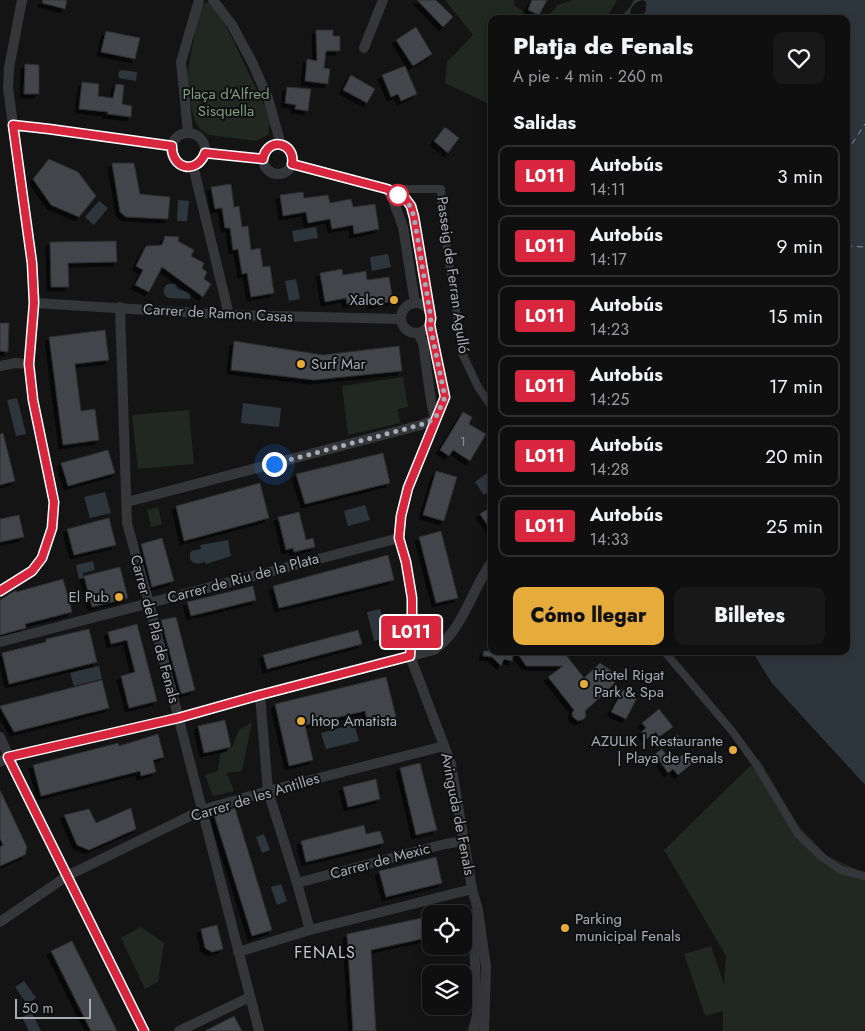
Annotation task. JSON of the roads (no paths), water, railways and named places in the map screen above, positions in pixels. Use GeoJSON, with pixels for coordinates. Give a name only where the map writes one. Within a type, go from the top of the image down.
{"type":"FeatureCollection","features":[{"type":"Feature","properties":{"kind":"street"},"geometry":{"type":"LineString","coordinates":[[0,591],[32,571],[42,558],[52,528],[54,502],[33,400],[29,364],[34,303],[32,263],[8,88],[22,0]]}},
{"type":"Feature","properties":{"kind":"street"},"geometry":{"type":"LineString","coordinates":[[188,132],[181,62],[199,0]]}},
{"type":"Feature","properties":{"kind":"street"},"geometry":{"type":"LineString","coordinates":[[213,0],[232,25],[252,62],[268,98],[281,145]]}},
{"type":"Feature","properties":{"kind":"street"},"geometry":{"type":"LineString","coordinates":[[364,48],[383,0]]}},
{"type":"Feature","properties":{"kind":"street"},"geometry":{"type":"LineString","coordinates":[[13,125],[172,146]]}},
{"type":"Feature","properties":{"kind":"street"},"geometry":{"type":"LineString","coordinates":[[188,132],[202,139],[205,153],[201,161],[187,167],[177,162],[171,152],[177,136],[188,132]]}},
{"type":"Feature","properties":{"kind":"street"},"geometry":{"type":"LineString","coordinates":[[277,144],[281,145],[289,150],[293,159],[292,164],[286,171],[278,174],[266,168],[263,159],[265,150],[268,147],[277,144]]}},
{"type":"Feature","properties":{"kind":"street"},"geometry":{"type":"LineString","coordinates":[[205,153],[263,159]]}},
{"type":"Feature","properties":{"kind":"street"},"geometry":{"type":"LineString","coordinates":[[292,164],[387,189],[393,200],[402,227],[415,303]]}},
{"type":"Feature","properties":{"kind":"street"},"geometry":{"type":"LineString","coordinates":[[193,166],[229,315]]}},
{"type":"Feature","properties":{"kind":"street","name":"Passeig de Ferran Agulló"},"geometry":{"type":"LineString","coordinates":[[387,189],[405,198],[411,206],[429,311]]}},
{"type":"Feature","properties":{"kind":"street","name":"Passeig de Ferran Agulló"},"geometry":{"type":"LineString","coordinates":[[387,189],[441,189],[442,213],[462,354],[478,387],[488,402]]}},
{"type":"Feature","properties":{"kind":"street","name":"Carrer de Ramon Casas"},"geometry":{"type":"LineString","coordinates":[[34,303],[229,315],[401,320]]}},
{"type":"Feature","properties":{"kind":"street"},"geometry":{"type":"LineString","coordinates":[[412,303],[419,303],[429,311],[430,325],[426,330],[415,333],[408,331],[403,326],[401,314],[412,303]]}},
{"type":"Feature","properties":{"kind":"street","name":"Carrer del Pla de Fenals"},"geometry":{"type":"LineString","coordinates":[[120,307],[127,502],[126,523],[149,603],[258,1031]]}},
{"type":"Feature","properties":{"kind":"street","name":"Passeig de Ferran Agulló"},"geometry":{"type":"LineString","coordinates":[[399,538],[401,516],[408,488],[445,397],[430,325]]}},
{"type":"Feature","properties":{"kind":"street"},"geometry":{"type":"LineString","coordinates":[[127,502],[420,425],[435,419],[423,343],[418,333]]}},
{"type":"Feature","properties":{"kind":"street"},"geometry":{"type":"LineString","coordinates":[[0,366],[15,363],[29,364]]}},
{"type":"Feature","properties":{"kind":"street"},"geometry":{"type":"LineString","coordinates":[[399,538],[406,562],[412,598],[410,656]]}},
{"type":"Feature","properties":{"kind":"street","name":"Carrer de Riu de la Plata"},"geometry":{"type":"LineString","coordinates":[[0,642],[399,538]]}},
{"type":"Feature","properties":{"kind":"street"},"geometry":{"type":"LineString","coordinates":[[4,759],[178,718],[434,650],[443,644],[460,619],[488,567]]}},
{"type":"Feature","properties":{"kind":"street"},"geometry":{"type":"LineString","coordinates":[[667,655],[732,731],[756,764],[798,834],[822,857],[841,870],[865,876]]}},
{"type":"Feature","properties":{"kind":"street","name":"Avinguda de Fenals"},"geometry":{"type":"LineString","coordinates":[[410,656],[451,764],[472,889],[478,910],[486,967],[484,1031]]}},
{"type":"Feature","properties":{"kind":"street"},"geometry":{"type":"LineString","coordinates":[[260,695],[268,791],[310,930]]}},
{"type":"Feature","properties":{"kind":"street"},"geometry":{"type":"LineString","coordinates":[[0,737],[4,759],[67,876],[144,1031]]}},
{"type":"Feature","properties":{"kind":"street","name":"Carrer de les Antilles"},"geometry":{"type":"LineString","coordinates":[[0,922],[67,876],[202,810],[444,746]]}},
{"type":"Feature","properties":{"kind":"street","name":"Carrer de Mexic"},"geometry":{"type":"LineString","coordinates":[[297,883],[464,840]]}},
{"type":"Feature","properties":{"kind":"street"},"geometry":{"type":"LineString","coordinates":[[238,952],[310,930],[472,889]]}},
{"type":"Feature","properties":{"kind":"street","name":"Avinguda de Fenals"},"geometry":{"type":"LineString","coordinates":[[472,889],[477,1014],[473,1031]]}},
{"type":"Feature","properties":{"kind":"street"},"geometry":{"type":"LineString","coordinates":[[179,1031],[250,997]]}},
{"type":"Feature","properties":{"kind":"place","name":"Xaloc"},"geometry":{"type":"Point","coordinates":[394,300]}},
{"type":"Feature","properties":{"kind":"place","name":"Surf Mar"},"geometry":{"type":"Point","coordinates":[301,364]}},
{"type":"Feature","properties":{"kind":"place","name":"El Pub"},"geometry":{"type":"Point","coordinates":[119,597]}},
{"type":"Feature","properties":{"kind":"place","name":"Hotel Rigat Park & Spa"},"geometry":{"type":"Point","coordinates":[584,684]}},
{"type":"Feature","properties":{"kind":"place","name":"htop Amatista"},"geometry":{"type":"Point","coordinates":[301,721]}},
{"type":"Feature","properties":{"kind":"place","name":"AZULIK | Restaurante | Playa de Fenals"},"geometry":{"type":"Point","coordinates":[733,750]}},
{"type":"Feature","properties":{"kind":"place","name":"Parking municipal Fenals"},"geometry":{"type":"Point","coordinates":[565,928]}},
{"type":"Feature","properties":{"kind":"district","name":"FENALS"},"geometry":{"type":"Point","coordinates":[325,952]}},
{"type":"Feature","properties":{"kind":"park label","name":"Plaça d'Alfred Sisquella"},"geometry":{"type":"Point","coordinates":[226,102]}}]}
